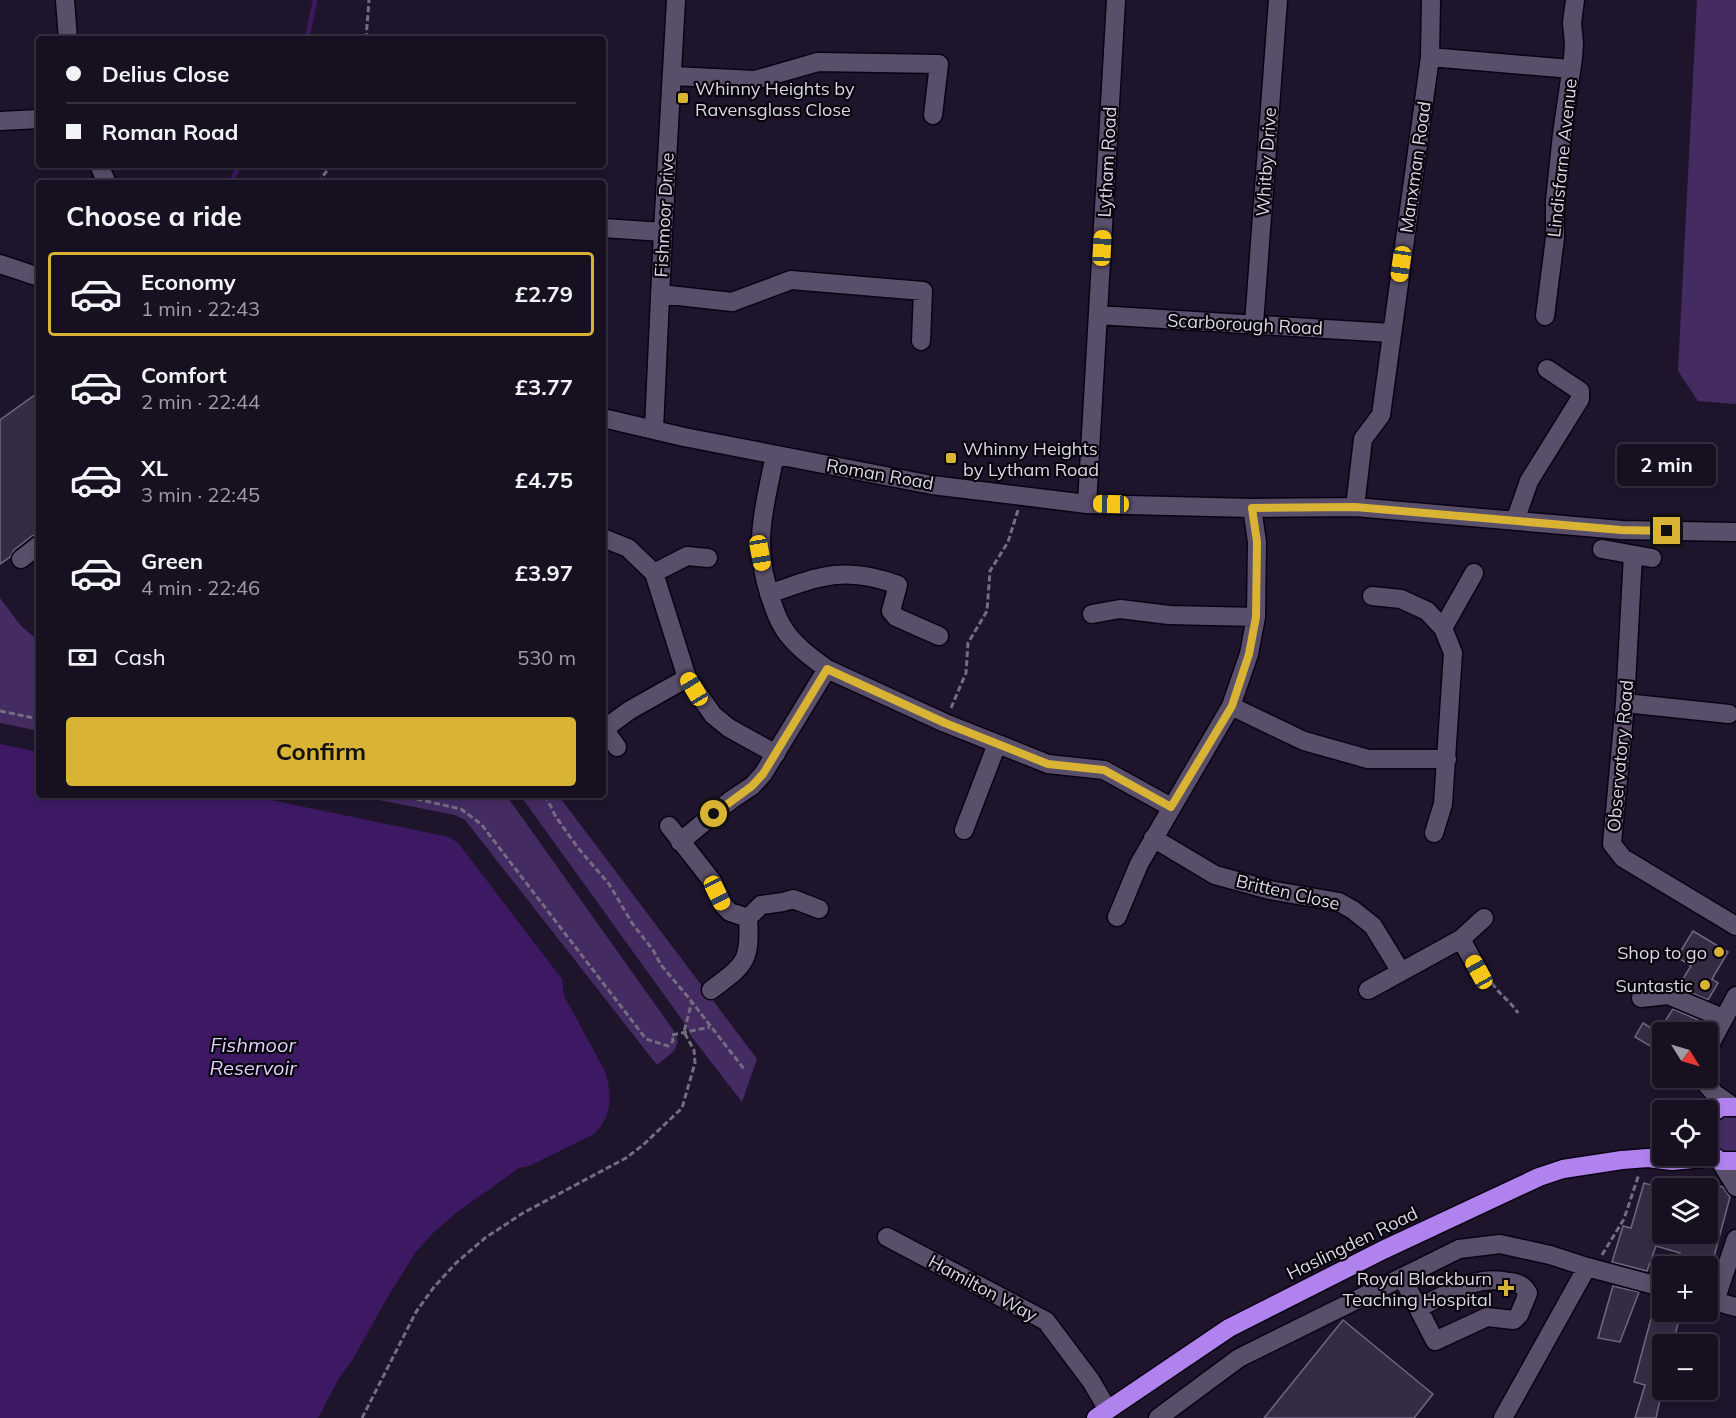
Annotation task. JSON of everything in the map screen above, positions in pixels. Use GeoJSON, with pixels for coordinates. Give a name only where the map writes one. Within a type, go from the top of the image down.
{"type":"FeatureCollection","features":[{"type":"Feature","properties":{"kind":"highway"},"geometry":{"type":"LineString","coordinates":[[1718,1109],[1721,1107],[1735,1107]]}},
{"type":"Feature","properties":{"kind":"highway","name":"Haslingden Road"},"geometry":{"type":"LineString","coordinates":[[1102,1414],[1229,1328],[1383,1250],[1518,1186],[1563,1169],[1652,1155]]}},
{"type":"Feature","properties":{"kind":"street"},"geometry":{"type":"LineString","coordinates":[[64,0],[68,36]]}},
{"type":"Feature","properties":{"kind":"street","name":"Fishmoor Drive"},"geometry":{"type":"LineString","coordinates":[[654,429],[676,0]]}},
{"type":"Feature","properties":{"kind":"street","name":"Lytham Road"},"geometry":{"type":"LineString","coordinates":[[1087,504],[1116,0]]}},
{"type":"Feature","properties":{"kind":"street","name":"Whitby Drive"},"geometry":{"type":"LineString","coordinates":[[1254,324],[1278,0]]}},
{"type":"Feature","properties":{"kind":"street","name":"Manxman Road"},"geometry":{"type":"LineString","coordinates":[[1355,507],[1362,440],[1381,416],[1430,57],[1431,0]]}},
{"type":"Feature","properties":{"kind":"street","name":"Lindisfarne Avenue"},"geometry":{"type":"LineString","coordinates":[[1545,316],[1555,238],[1555,201],[1562,134],[1574,43],[1572,23],[1575,0]]}},
{"type":"Feature","properties":{"kind":"street"},"geometry":{"type":"LineString","coordinates":[[1430,57],[1571,69]]}},
{"type":"Feature","properties":{"kind":"street"},"geometry":{"type":"LineString","coordinates":[[673,76],[755,81],[818,62],[939,64],[933,115]]}},
{"type":"Feature","properties":{"kind":"street"},"geometry":{"type":"LineString","coordinates":[[0,121],[36,118]]}},
{"type":"Feature","properties":{"kind":"street"},"geometry":{"type":"LineString","coordinates":[[606,228],[663,232]]}},
{"type":"Feature","properties":{"kind":"street"},"geometry":{"type":"LineString","coordinates":[[0,264],[36,276]]}},
{"type":"Feature","properties":{"kind":"street"},"geometry":{"type":"LineString","coordinates":[[660,294],[732,302],[791,280],[923,291],[921,341]]}},
{"type":"Feature","properties":{"kind":"street","name":"Scarborough Road"},"geometry":{"type":"LineString","coordinates":[[1098,315],[1391,333]]}},
{"type":"Feature","properties":{"kind":"street"},"geometry":{"type":"LineString","coordinates":[[1515,521],[1528,481],[1580,399],[1580,391],[1547,369]]}},
{"type":"Feature","properties":{"kind":"street","name":"Roman Road"},"geometry":{"type":"LineString","coordinates":[[606,418],[684,437],[932,484],[1087,504],[1252,508],[1355,507],[1621,530],[1736,532]]}},
{"type":"Feature","properties":{"kind":"street"},"geometry":{"type":"LineString","coordinates":[[775,455],[760,531],[760,553],[769,594],[784,629],[810,656],[827,669],[945,723],[1048,764],[1104,770],[1171,807]]}},
{"type":"Feature","properties":{"kind":"street"},"geometry":{"type":"LineString","coordinates":[[1117,917],[1139,864],[1153,838],[1232,706],[1249,654],[1256,617],[1257,542],[1252,508]]}},
{"type":"Feature","properties":{"kind":"street"},"geometry":{"type":"LineString","coordinates":[[606,539],[639,555],[654,573],[687,678],[713,715],[729,728],[776,754]]}},
{"type":"Feature","properties":{"kind":"street"},"geometry":{"type":"LineString","coordinates":[[21,559],[36,547]]}},
{"type":"Feature","properties":{"kind":"street","name":"Observatory Road"},"geometry":{"type":"LineString","coordinates":[[1602,549],[1643,557],[1625,703],[1612,844],[1623,858],[1736,926]]}},
{"type":"Feature","properties":{"kind":"street"},"geometry":{"type":"LineString","coordinates":[[654,573],[687,556],[708,558]]}},
{"type":"Feature","properties":{"kind":"street"},"geometry":{"type":"LineString","coordinates":[[1443,628],[1474,573]]}},
{"type":"Feature","properties":{"kind":"street"},"geometry":{"type":"LineString","coordinates":[[769,594],[831,574],[859,574],[877,577],[898,585],[891,611],[896,617],[902,622],[939,636]]}},
{"type":"Feature","properties":{"kind":"street"},"geometry":{"type":"LineString","coordinates":[[1371,596],[1401,599],[1427,611],[1443,628],[1453,652],[1443,804],[1434,833]]}},
{"type":"Feature","properties":{"kind":"street"},"geometry":{"type":"LineString","coordinates":[[1092,614],[1120,609],[1169,615],[1256,617]]}},
{"type":"Feature","properties":{"kind":"street"},"geometry":{"type":"LineString","coordinates":[[680,842],[731,800],[752,786],[763,774],[827,669]]}},
{"type":"Feature","properties":{"kind":"street"},"geometry":{"type":"LineString","coordinates":[[606,728],[630,710],[687,678]]}},
{"type":"Feature","properties":{"kind":"street"},"geometry":{"type":"LineString","coordinates":[[1625,703],[1729,714]]}},
{"type":"Feature","properties":{"kind":"street"},"geometry":{"type":"LineString","coordinates":[[1232,706],[1304,741],[1368,759],[1447,759]]}},
{"type":"Feature","properties":{"kind":"street"},"geometry":{"type":"LineString","coordinates":[[606,732],[617,747]]}},
{"type":"Feature","properties":{"kind":"street"},"geometry":{"type":"LineString","coordinates":[[964,830],[997,744]]}},
{"type":"Feature","properties":{"kind":"street"},"geometry":{"type":"LineString","coordinates":[[669,826],[712,880],[723,905],[730,912],[748,918]]}},
{"type":"Feature","properties":{"kind":"street","name":"Britten Close"},"geometry":{"type":"LineString","coordinates":[[1153,838],[1215,875],[1270,890],[1339,902],[1373,926],[1401,972]]}},
{"type":"Feature","properties":{"kind":"street"},"geometry":{"type":"LineString","coordinates":[[711,990],[740,968],[744,962],[748,944],[748,918],[761,905],[793,898],[819,909]]}},
{"type":"Feature","properties":{"kind":"street"},"geometry":{"type":"LineString","coordinates":[[1368,990],[1461,939],[1484,918]]}},
{"type":"Feature","properties":{"kind":"street"},"geometry":{"type":"LineString","coordinates":[[1461,939],[1479,972]]}},
{"type":"Feature","properties":{"kind":"street"},"geometry":{"type":"LineString","coordinates":[[1641,999],[1668,995],[1724,1018]]}},
{"type":"Feature","properties":{"kind":"street"},"geometry":{"type":"LineString","coordinates":[[1718,1029],[1736,996]]}},
{"type":"Feature","properties":{"kind":"street"},"geometry":{"type":"LineString","coordinates":[[1710,1088],[1735,1107]]}},
{"type":"Feature","properties":{"kind":"street"},"geometry":{"type":"LineString","coordinates":[[1719,1157],[1736,1187]]}},
{"type":"Feature","properties":{"kind":"street","name":"Hamilton Way"},"geometry":{"type":"LineString","coordinates":[[887,1237],[1046,1321],[1090,1381],[1102,1414]]}},
{"type":"Feature","properties":{"kind":"street"},"geometry":{"type":"LineString","coordinates":[[1718,1283],[1736,1239]]}},
{"type":"Feature","properties":{"kind":"street"},"geometry":{"type":"LineString","coordinates":[[1158,1418],[1239,1358],[1459,1249],[1500,1244],[1550,1255],[1652,1284]]}},
{"type":"Feature","properties":{"kind":"street"},"geometry":{"type":"LineString","coordinates":[[1503,1418],[1590,1267]]}},
{"type":"Feature","properties":{"kind":"street"},"geometry":{"type":"LineString","coordinates":[[1402,1277],[1435,1341],[1487,1317],[1514,1320],[1520,1315],[1528,1293],[1520,1284],[1494,1278],[1482,1279],[1418,1308]]}},
{"type":"Feature","properties":{"kind":"street"},"geometry":{"type":"LineString","coordinates":[[1718,1302],[1736,1307]]}},
{"type":"Feature","properties":{"kind":"path"},"geometry":{"type":"LineString","coordinates":[[366,36],[369,0]]}},
{"type":"Feature","properties":{"kind":"path"},"geometry":{"type":"LineString","coordinates":[[945,723],[966,673],[968,643],[987,611],[990,571],[1008,542],[1022,496]]}},
{"type":"Feature","properties":{"kind":"path"},"geometry":{"type":"LineString","coordinates":[[0,711],[36,719]]}},
{"type":"Feature","properties":{"kind":"path"},"geometry":{"type":"LineString","coordinates":[[412,798],[451,807],[473,817],[481,824],[646,1039],[668,1046],[673,1041],[672,1035],[710,1027]]}},
{"type":"Feature","properties":{"kind":"path"},"geometry":{"type":"LineString","coordinates":[[546,798],[556,817],[578,848],[609,884],[632,924],[653,950],[661,965],[744,1069]]}},
{"type":"Feature","properties":{"kind":"path"},"geometry":{"type":"LineString","coordinates":[[1479,972],[1512,1003],[1518,1013]]}},
{"type":"Feature","properties":{"kind":"path"},"geometry":{"type":"LineString","coordinates":[[362,1418],[416,1312],[434,1287],[456,1263],[485,1238],[523,1213],[626,1158],[682,1108],[695,1063],[694,1050],[684,1032],[692,1001]]}},
{"type":"Feature","properties":{"kind":"path"},"geometry":{"type":"LineString","coordinates":[[1590,1267],[1624,1219],[1652,1155]]}},
{"type":"Feature","properties":{"kind":"shaded area"},"geometry":{"type":"Polygon","coordinates":[[[1697,0],[1736,0],[1736,404],[1698,401],[1678,371],[1697,0]]]}},
{"type":"Feature","properties":{"kind":"shaded area"},"geometry":{"type":"Polygon","coordinates":[[[0,598],[21,626],[36,638],[36,730],[0,723],[0,598]]]}},
{"type":"Feature","properties":{"kind":"shaded area"},"geometry":{"type":"Polygon","coordinates":[[[369,798],[508,798],[674,1031],[678,1042],[674,1051],[657,1065],[465,820],[455,815],[369,798]]]}},
{"type":"Feature","properties":{"kind":"shaded area"},"geometry":{"type":"Polygon","coordinates":[[[522,798],[560,798],[757,1059],[742,1102],[691,1036],[683,1021],[522,798]]]}},
{"type":"Feature","properties":{"kind":"shaded area"},"geometry":{"type":"Polygon","coordinates":[[[1723,1116],[1736,1116],[1736,1154],[1726,1155],[1718,1152],[1718,1120],[1723,1116]]]}},
{"type":"Feature","properties":{"kind":"water","name":"Fishmoor Reservoir"},"geometry":{"type":"Polygon","coordinates":[[[0,744],[36,751],[36,798],[261,798],[449,837],[458,843],[562,979],[564,996],[605,1071],[610,1096],[608,1112],[600,1127],[594,1134],[529,1166],[519,1168],[456,1213],[432,1234],[415,1253],[387,1298],[318,1418],[0,1418],[0,744]]]}},
{"type":"Feature","properties":{"kind":"building"},"geometry":{"type":"Polygon","coordinates":[[[36,394],[36,535],[14,550],[10,557],[0,564],[0,420],[36,394]]]}},
{"type":"Feature","properties":{"kind":"building"},"geometry":{"type":"Polygon","coordinates":[[[1693,931],[1728,952],[1712,979],[1718,983],[1708,1000],[1678,987],[1691,966],[1677,957],[1693,931]]]}},
{"type":"Feature","properties":{"kind":"building"},"geometry":{"type":"Polygon","coordinates":[[[1673,1009],[1701,1021],[1700,1022],[1665,1022],[1673,1009]]]}},
{"type":"Feature","properties":{"kind":"building"},"geometry":{"type":"Polygon","coordinates":[[[1643,1023],[1652,1029],[1652,1047],[1635,1037],[1643,1023]]]}},
{"type":"Feature","properties":{"kind":"building"},"geometry":{"type":"Polygon","coordinates":[[[1644,1183],[1652,1185],[1652,1244],[1717,1244],[1714,1256],[1679,1256],[1680,1253],[1656,1246],[1647,1271],[1612,1262],[1623,1226],[1631,1228],[1644,1183]]]}},
{"type":"Feature","properties":{"kind":"building"},"geometry":{"type":"Polygon","coordinates":[[[1718,1186],[1723,1187],[1730,1197],[1718,1242],[1718,1186]]]}},
{"type":"Feature","properties":{"kind":"building"},"geometry":{"type":"Polygon","coordinates":[[[1613,1286],[1639,1292],[1620,1342],[1598,1338],[1613,1286]]]}},
{"type":"Feature","properties":{"kind":"building"},"geometry":{"type":"Polygon","coordinates":[[[1652,1315],[1652,1322],[1678,1322],[1675,1334],[1652,1334],[1652,1400],[1660,1400],[1656,1418],[1635,1418],[1645,1385],[1634,1382],[1652,1315]]]}},
{"type":"Feature","properties":{"kind":"building"},"geometry":{"type":"Polygon","coordinates":[[[1343,1320],[1433,1394],[1414,1418],[1264,1418],[1343,1320]]]}},
{"type":"Feature","properties":{"kind":"waterway"},"geometry":{"type":"LineString","coordinates":[[308,36],[315,0]]}},
{"type":"Feature","properties":{"kind":"waterway"},"geometry":{"type":"LineString","coordinates":[[232,180],[238,168]]}},
{"type":"Feature","properties":{"kind":"place","name":"Whinny Heights by Ravensglass Close"},"geometry":{"type":"Point","coordinates":[683,98]}},
{"type":"Feature","properties":{"kind":"place","name":"Whinny Heights by Lytham Road"},"geometry":{"type":"Point","coordinates":[951,458]}},
{"type":"Feature","properties":{"kind":"place","name":"Shop to go"},"geometry":{"type":"Point","coordinates":[1719,952]}},
{"type":"Feature","properties":{"kind":"place","name":"Suntastic"},"geometry":{"type":"Point","coordinates":[1705,985]}},
{"type":"Feature","properties":{"kind":"place","name":"Royal Blackburn Teaching Hospital"},"geometry":{"type":"Point","coordinates":[1506,1288]}},
{"type":"Feature","properties":{"kind":"route"},"geometry":{"type":"LineString","coordinates":[[714,814],[752,786],[763,774],[827,669],[945,723],[1048,764],[1104,770],[1171,807],[1232,706],[1249,654],[1256,617],[1257,542],[1252,508],[1355,507],[1621,530],[1667,531]]}}]}
